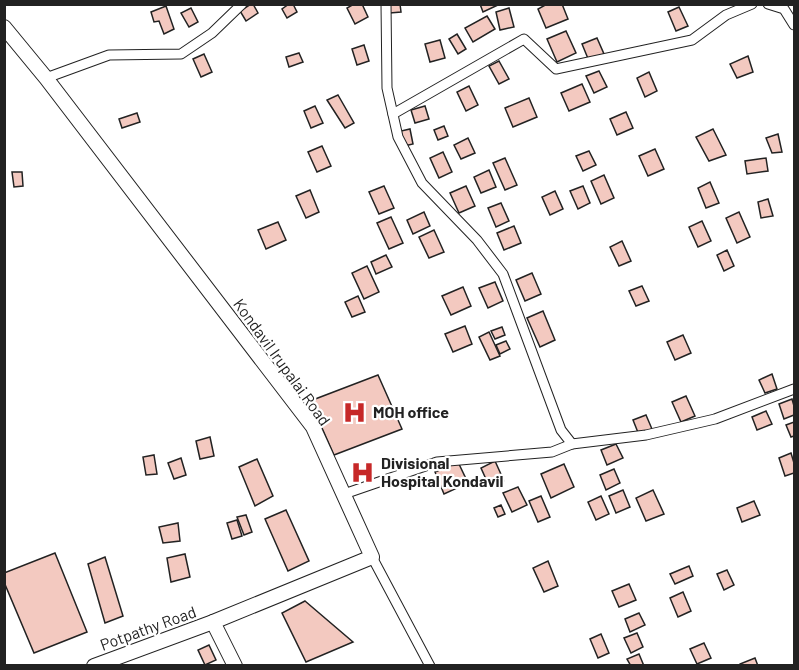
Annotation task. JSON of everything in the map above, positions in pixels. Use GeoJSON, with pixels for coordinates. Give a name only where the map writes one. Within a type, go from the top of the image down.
{"type":"FeatureCollection","features":[{"type":"Feature","properties":{"kind":"street"},"geometry":{"type":"LineString","coordinates":[[46,78],[109,55],[181,54],[212,33],[242,4]]}},
{"type":"Feature","properties":{"kind":"street"},"geometry":{"type":"LineString","coordinates":[[386,4],[387,88],[398,137],[422,183],[477,240],[502,274],[561,430],[572,444]]}},
{"type":"Feature","properties":{"kind":"street"},"geometry":{"type":"LineString","coordinates":[[393,114],[524,39],[556,69],[692,40],[726,15],[752,4]]}},
{"type":"Feature","properties":{"kind":"street"},"geometry":{"type":"LineString","coordinates":[[768,4],[784,9],[795,25]]}},
{"type":"Feature","properties":{"kind":"street","name":"Kondavil Irupalai Road"},"geometry":{"type":"LineString","coordinates":[[4,27],[46,78],[313,427],[372,556]]}},
{"type":"Feature","properties":{"kind":"street"},"geometry":{"type":"LineString","coordinates":[[344,494],[437,462],[552,452],[572,444],[646,435],[716,419],[795,389]]}},
{"type":"Feature","properties":{"kind":"street"},"geometry":{"type":"LineString","coordinates":[[235,666],[213,622],[372,556],[430,666]]}},
{"type":"Feature","properties":{"kind":"street","name":"Potpathy Road"},"geometry":{"type":"LineString","coordinates":[[94,666],[213,622]]}},
{"type":"Feature","properties":{"kind":"building"},"geometry":{"type":"Polygon","coordinates":[[[251,4],[258,13],[246,21],[240,11],[251,4]]]}},
{"type":"Feature","properties":{"kind":"building"},"geometry":{"type":"Polygon","coordinates":[[[293,4],[297,12],[287,18],[282,9],[293,4]]]}},
{"type":"Feature","properties":{"kind":"building"},"geometry":{"type":"Polygon","coordinates":[[[354,4],[362,4],[368,17],[355,24],[347,8],[354,4]]]}},
{"type":"Feature","properties":{"kind":"building"},"geometry":{"type":"Polygon","coordinates":[[[389,4],[400,4],[401,12],[390,13],[389,4]]]}},
{"type":"Feature","properties":{"kind":"building"},"geometry":{"type":"Polygon","coordinates":[[[480,4],[500,4],[483,12],[480,4]]]}},
{"type":"Feature","properties":{"kind":"building"},"geometry":{"type":"Polygon","coordinates":[[[547,4],[562,4],[568,19],[546,28],[538,9],[547,4]]]}},
{"type":"Feature","properties":{"kind":"building"},"geometry":{"type":"Polygon","coordinates":[[[166,6],[174,29],[164,34],[159,21],[154,22],[151,12],[166,6]]]}},
{"type":"Feature","properties":{"kind":"building"},"geometry":{"type":"Polygon","coordinates":[[[679,7],[688,26],[676,31],[668,12],[679,7]]]}},
{"type":"Feature","properties":{"kind":"building"},"geometry":{"type":"Polygon","coordinates":[[[191,8],[198,22],[189,27],[181,13],[191,8]]]}},
{"type":"Feature","properties":{"kind":"building"},"geometry":{"type":"Polygon","coordinates":[[[509,8],[514,27],[500,30],[496,12],[509,8]]]}},
{"type":"Feature","properties":{"kind":"building"},"geometry":{"type":"Polygon","coordinates":[[[487,16],[495,29],[473,42],[465,28],[487,16]]]}},
{"type":"Feature","properties":{"kind":"building"},"geometry":{"type":"Polygon","coordinates":[[[566,31],[576,53],[557,62],[547,39],[566,31]]]}},
{"type":"Feature","properties":{"kind":"building"},"geometry":{"type":"Polygon","coordinates":[[[457,34],[466,49],[458,54],[449,39],[457,34]]]}},
{"type":"Feature","properties":{"kind":"building"},"geometry":{"type":"Polygon","coordinates":[[[597,38],[604,54],[589,61],[582,44],[597,38]]]}},
{"type":"Feature","properties":{"kind":"building"},"geometry":{"type":"Polygon","coordinates":[[[440,40],[445,58],[430,62],[425,44],[440,40]]]}},
{"type":"Feature","properties":{"kind":"building"},"geometry":{"type":"Polygon","coordinates":[[[364,45],[369,61],[357,65],[352,49],[364,45]]]}},
{"type":"Feature","properties":{"kind":"building"},"geometry":{"type":"Polygon","coordinates":[[[299,53],[303,62],[289,67],[286,57],[299,53]]]}},
{"type":"Feature","properties":{"kind":"building"},"geometry":{"type":"Polygon","coordinates":[[[204,54],[212,72],[201,77],[193,59],[204,54]]]}},
{"type":"Feature","properties":{"kind":"building"},"geometry":{"type":"Polygon","coordinates":[[[748,56],[753,72],[737,78],[730,64],[748,56]]]}},
{"type":"Feature","properties":{"kind":"building"},"geometry":{"type":"Polygon","coordinates":[[[499,61],[509,79],[499,84],[489,66],[499,61]]]}},
{"type":"Feature","properties":{"kind":"building"},"geometry":{"type":"Polygon","coordinates":[[[599,71],[607,87],[594,93],[586,76],[599,71]]]}},
{"type":"Feature","properties":{"kind":"building"},"geometry":{"type":"Polygon","coordinates":[[[649,72],[657,91],[645,97],[637,78],[649,72]]]}},
{"type":"Feature","properties":{"kind":"building"},"geometry":{"type":"Polygon","coordinates":[[[582,84],[590,102],[569,111],[561,93],[582,84]]]}},
{"type":"Feature","properties":{"kind":"building"},"geometry":{"type":"Polygon","coordinates":[[[469,86],[478,105],[466,111],[457,92],[469,86]]]}},
{"type":"Feature","properties":{"kind":"building"},"geometry":{"type":"Polygon","coordinates":[[[338,95],[354,123],[345,128],[327,100],[338,95]]]}},
{"type":"Feature","properties":{"kind":"building"},"geometry":{"type":"Polygon","coordinates":[[[529,98],[537,117],[513,127],[505,108],[529,98]]]}},
{"type":"Feature","properties":{"kind":"building"},"geometry":{"type":"Polygon","coordinates":[[[315,106],[323,123],[311,128],[304,111],[315,106]]]}},
{"type":"Feature","properties":{"kind":"building"},"geometry":{"type":"Polygon","coordinates":[[[425,106],[429,119],[415,123],[411,110],[425,106]]]}},
{"type":"Feature","properties":{"kind":"building"},"geometry":{"type":"Polygon","coordinates":[[[626,112],[633,128],[617,135],[610,119],[626,112]]]}},
{"type":"Feature","properties":{"kind":"building"},"geometry":{"type":"Polygon","coordinates":[[[137,113],[140,122],[122,128],[119,119],[137,113]]]}},
{"type":"Feature","properties":{"kind":"building"},"geometry":{"type":"Polygon","coordinates":[[[444,126],[448,136],[438,140],[434,130],[444,126]]]}},
{"type":"Feature","properties":{"kind":"building"},"geometry":{"type":"Polygon","coordinates":[[[410,129],[413,144],[404,146],[401,131],[410,129]]]}},
{"type":"Feature","properties":{"kind":"building"},"geometry":{"type":"Polygon","coordinates":[[[713,129],[726,155],[709,161],[696,137],[713,129]]]}},
{"type":"Feature","properties":{"kind":"building"},"geometry":{"type":"Polygon","coordinates":[[[778,134],[782,152],[772,153],[766,138],[778,134]]]}},
{"type":"Feature","properties":{"kind":"building"},"geometry":{"type":"Polygon","coordinates":[[[468,138],[475,153],[461,159],[454,145],[468,138]]]}},
{"type":"Feature","properties":{"kind":"building"},"geometry":{"type":"Polygon","coordinates":[[[322,146],[331,166],[317,172],[308,152],[322,146]]]}},
{"type":"Feature","properties":{"kind":"building"},"geometry":{"type":"Polygon","coordinates":[[[655,149],[664,169],[648,176],[639,156],[655,149]]]}},
{"type":"Feature","properties":{"kind":"building"},"geometry":{"type":"Polygon","coordinates":[[[589,151],[596,165],[583,171],[576,156],[589,151]]]}},
{"type":"Feature","properties":{"kind":"building"},"geometry":{"type":"Polygon","coordinates":[[[443,152],[452,172],[439,178],[430,158],[443,152]]]}},
{"type":"Feature","properties":{"kind":"building"},"geometry":{"type":"Polygon","coordinates":[[[505,158],[517,185],[505,190],[493,163],[505,158]]]}},
{"type":"Feature","properties":{"kind":"building"},"geometry":{"type":"Polygon","coordinates":[[[766,158],[768,171],[747,174],[745,161],[766,158]]]}},
{"type":"Feature","properties":{"kind":"building"},"geometry":{"type":"Polygon","coordinates":[[[489,170],[496,187],[481,193],[474,177],[489,170]]]}},
{"type":"Feature","properties":{"kind":"building"},"geometry":{"type":"Polygon","coordinates":[[[12,172],[22,172],[23,186],[14,187],[12,172]]]}},
{"type":"Feature","properties":{"kind":"building"},"geometry":{"type":"Polygon","coordinates":[[[604,175],[614,198],[601,204],[591,181],[604,175]]]}},
{"type":"Feature","properties":{"kind":"building"},"geometry":{"type":"Polygon","coordinates":[[[710,182],[719,203],[706,208],[698,188],[710,182]]]}},
{"type":"Feature","properties":{"kind":"building"},"geometry":{"type":"Polygon","coordinates":[[[384,186],[394,208],[379,214],[369,192],[384,186]]]}},
{"type":"Feature","properties":{"kind":"building"},"geometry":{"type":"Polygon","coordinates":[[[466,186],[475,206],[459,213],[450,193],[466,186]]]}},
{"type":"Feature","properties":{"kind":"building"},"geometry":{"type":"Polygon","coordinates":[[[583,186],[590,203],[578,209],[570,191],[583,186]]]}},
{"type":"Feature","properties":{"kind":"building"},"geometry":{"type":"Polygon","coordinates":[[[310,190],[319,212],[306,218],[296,196],[310,190]]]}},
{"type":"Feature","properties":{"kind":"building"},"geometry":{"type":"Polygon","coordinates":[[[555,191],[563,209],[550,215],[542,197],[555,191]]]}},
{"type":"Feature","properties":{"kind":"building"},"geometry":{"type":"Polygon","coordinates":[[[768,199],[773,216],[761,218],[758,202],[768,199]]]}},
{"type":"Feature","properties":{"kind":"building"},"geometry":{"type":"Polygon","coordinates":[[[501,203],[509,221],[496,227],[488,208],[501,203]]]}},
{"type":"Feature","properties":{"kind":"building"},"geometry":{"type":"Polygon","coordinates":[[[424,212],[430,226],[413,234],[407,220],[424,212]]]}},
{"type":"Feature","properties":{"kind":"building"},"geometry":{"type":"Polygon","coordinates":[[[739,212],[750,237],[737,243],[726,218],[739,212]]]}},
{"type":"Feature","properties":{"kind":"building"},"geometry":{"type":"Polygon","coordinates":[[[391,217],[403,243],[389,249],[377,223],[391,217]]]}},
{"type":"Feature","properties":{"kind":"building"},"geometry":{"type":"Polygon","coordinates":[[[702,221],[711,241],[698,247],[689,227],[702,221]]]}},
{"type":"Feature","properties":{"kind":"building"},"geometry":{"type":"Polygon","coordinates":[[[278,222],[286,240],[266,249],[258,230],[278,222]]]}},
{"type":"Feature","properties":{"kind":"building"},"geometry":{"type":"Polygon","coordinates":[[[514,226],[521,243],[504,250],[497,233],[514,226]]]}},
{"type":"Feature","properties":{"kind":"building"},"geometry":{"type":"Polygon","coordinates":[[[434,230],[444,252],[429,258],[419,237],[434,230]]]}},
{"type":"Feature","properties":{"kind":"building"},"geometry":{"type":"Polygon","coordinates":[[[622,241],[631,261],[619,266],[610,247],[622,241]]]}},
{"type":"Feature","properties":{"kind":"building"},"geometry":{"type":"Polygon","coordinates":[[[727,250],[734,266],[724,271],[717,255],[727,250]]]}},
{"type":"Feature","properties":{"kind":"building"},"geometry":{"type":"Polygon","coordinates":[[[386,255],[392,267],[376,274],[371,262],[386,255]]]}},
{"type":"Feature","properties":{"kind":"building"},"geometry":{"type":"Polygon","coordinates":[[[367,266],[379,292],[364,299],[352,273],[367,266]]]}},
{"type":"Feature","properties":{"kind":"building"},"geometry":{"type":"Polygon","coordinates":[[[532,273],[541,294],[525,301],[516,280],[532,273]]]}},
{"type":"Feature","properties":{"kind":"building"},"geometry":{"type":"Polygon","coordinates":[[[495,282],[503,301],[488,308],[479,288],[495,282]]]}},
{"type":"Feature","properties":{"kind":"building"},"geometry":{"type":"Polygon","coordinates":[[[642,286],[649,301],[636,306],[629,291],[642,286]]]}},
{"type":"Feature","properties":{"kind":"building"},"geometry":{"type":"Polygon","coordinates":[[[463,287],[471,306],[451,315],[442,296],[463,287]]]}},
{"type":"Feature","properties":{"kind":"building"},"geometry":{"type":"Polygon","coordinates":[[[358,296],[365,312],[352,317],[345,302],[358,296]]]}},
{"type":"Feature","properties":{"kind":"building"},"geometry":{"type":"Polygon","coordinates":[[[543,311],[555,340],[540,347],[527,318],[543,311]]]}},
{"type":"Feature","properties":{"kind":"building"},"geometry":{"type":"Polygon","coordinates":[[[465,326],[472,344],[453,352],[445,334],[465,326]]]}},
{"type":"Feature","properties":{"kind":"building"},"geometry":{"type":"Polygon","coordinates":[[[502,327],[505,335],[495,339],[491,331],[502,327]]]}},
{"type":"Feature","properties":{"kind":"building"},"geometry":{"type":"Polygon","coordinates":[[[489,332],[500,356],[490,360],[479,337],[489,332]]]}},
{"type":"Feature","properties":{"kind":"building"},"geometry":{"type":"Polygon","coordinates":[[[683,335],[691,353],[675,360],[667,342],[683,335]]]}},
{"type":"Feature","properties":{"kind":"building"},"geometry":{"type":"Polygon","coordinates":[[[506,341],[510,349],[500,354],[496,345],[506,341]]]}},
{"type":"Feature","properties":{"kind":"building"},"geometry":{"type":"Polygon","coordinates":[[[772,374],[777,389],[765,393],[759,380],[772,374]]]}},
{"type":"Feature","properties":{"kind":"building"},"geometry":{"type":"Polygon","coordinates":[[[378,375],[402,429],[334,455],[310,401],[378,375]]]}},
{"type":"Feature","properties":{"kind":"building"},"geometry":{"type":"Polygon","coordinates":[[[686,396],[695,416],[681,422],[672,402],[686,396]]]}},
{"type":"Feature","properties":{"kind":"building"},"geometry":{"type":"Polygon","coordinates":[[[792,399],[794,415],[784,419],[779,404],[792,399]]]}},
{"type":"Feature","properties":{"kind":"building"},"geometry":{"type":"Polygon","coordinates":[[[766,411],[772,424],[757,430],[752,417],[766,411]]]}},
{"type":"Feature","properties":{"kind":"building"},"geometry":{"type":"Polygon","coordinates":[[[646,415],[652,429],[639,435],[633,420],[646,415]]]}},
{"type":"Feature","properties":{"kind":"building"},"geometry":{"type":"Polygon","coordinates":[[[794,422],[794,436],[791,437],[786,425],[794,422]]]}},
{"type":"Feature","properties":{"kind":"building"},"geometry":{"type":"Polygon","coordinates":[[[210,437],[214,456],[200,459],[196,441],[210,437]]]}},
{"type":"Feature","properties":{"kind":"building"},"geometry":{"type":"Polygon","coordinates":[[[616,444],[623,458],[607,465],[601,450],[616,444]]]}},
{"type":"Feature","properties":{"kind":"building"},"geometry":{"type":"Polygon","coordinates":[[[791,453],[794,473],[785,476],[779,458],[791,453]]]}},
{"type":"Feature","properties":{"kind":"building"},"geometry":{"type":"Polygon","coordinates":[[[154,455],[157,474],[146,475],[143,457],[154,455]]]}},
{"type":"Feature","properties":{"kind":"building"},"geometry":{"type":"Polygon","coordinates":[[[181,458],[186,475],[174,479],[168,463],[181,458]]]}},
{"type":"Feature","properties":{"kind":"building"},"geometry":{"type":"Polygon","coordinates":[[[257,459],[273,496],[255,506],[239,467],[257,459]]]}},
{"type":"Feature","properties":{"kind":"building"},"geometry":{"type":"Polygon","coordinates":[[[495,461],[504,481],[490,488],[481,468],[495,461]]]}},
{"type":"Feature","properties":{"kind":"building"},"geometry":{"type":"Polygon","coordinates":[[[458,462],[468,483],[444,494],[435,472],[458,462]]]}},
{"type":"Feature","properties":{"kind":"building"},"geometry":{"type":"Polygon","coordinates":[[[564,464],[574,487],[551,498],[541,474],[564,464]]]}},
{"type":"Feature","properties":{"kind":"building"},"geometry":{"type":"Polygon","coordinates":[[[614,469],[620,483],[606,490],[600,475],[614,469]]]}},
{"type":"Feature","properties":{"kind":"building"},"geometry":{"type":"Polygon","coordinates":[[[518,487],[527,505],[512,512],[503,493],[518,487]]]}},
{"type":"Feature","properties":{"kind":"building"},"geometry":{"type":"Polygon","coordinates":[[[623,490],[630,507],[616,513],[609,496],[623,490]]]}},
{"type":"Feature","properties":{"kind":"building"},"geometry":{"type":"Polygon","coordinates":[[[653,490],[664,514],[646,521],[636,498],[653,490]]]}},
{"type":"Feature","properties":{"kind":"building"},"geometry":{"type":"Polygon","coordinates":[[[541,496],[550,517],[538,522],[529,501],[541,496]]]}},
{"type":"Feature","properties":{"kind":"building"},"geometry":{"type":"Polygon","coordinates":[[[601,496],[609,514],[596,520],[588,502],[601,496]]]}},
{"type":"Feature","properties":{"kind":"building"},"geometry":{"type":"Polygon","coordinates":[[[754,501],[760,515],[742,522],[737,508],[754,501]]]}},
{"type":"Feature","properties":{"kind":"building"},"geometry":{"type":"Polygon","coordinates":[[[501,505],[505,514],[498,517],[494,508],[501,505]]]}},
{"type":"Feature","properties":{"kind":"building"},"geometry":{"type":"Polygon","coordinates":[[[286,510],[309,561],[288,571],[265,519],[286,510]]]}},
{"type":"Feature","properties":{"kind":"building"},"geometry":{"type":"Polygon","coordinates":[[[246,515],[252,532],[244,535],[237,517],[246,515]]]}},
{"type":"Feature","properties":{"kind":"building"},"geometry":{"type":"Polygon","coordinates":[[[237,520],[242,536],[232,539],[227,523],[237,520]]]}},
{"type":"Feature","properties":{"kind":"building"},"geometry":{"type":"Polygon","coordinates":[[[178,523],[180,541],[163,543],[159,527],[178,523]]]}},
{"type":"Feature","properties":{"kind":"building"},"geometry":{"type":"Polygon","coordinates":[[[55,553],[87,632],[34,653],[4,582],[4,573],[55,553]]]}},
{"type":"Feature","properties":{"kind":"building"},"geometry":{"type":"Polygon","coordinates":[[[185,554],[190,577],[171,582],[167,558],[185,554]]]}},
{"type":"Feature","properties":{"kind":"building"},"geometry":{"type":"Polygon","coordinates":[[[105,557],[123,616],[105,623],[88,564],[105,557]]]}},
{"type":"Feature","properties":{"kind":"building"},"geometry":{"type":"Polygon","coordinates":[[[548,561],[558,586],[544,592],[533,568],[548,561]]]}},
{"type":"Feature","properties":{"kind":"building"},"geometry":{"type":"Polygon","coordinates":[[[689,566],[693,576],[675,584],[670,574],[689,566]]]}},
{"type":"Feature","properties":{"kind":"building"},"geometry":{"type":"Polygon","coordinates":[[[727,570],[734,585],[724,590],[717,574],[727,570]]]}},
{"type":"Feature","properties":{"kind":"building"},"geometry":{"type":"Polygon","coordinates":[[[629,584],[636,600],[619,607],[612,591],[629,584]]]}},
{"type":"Feature","properties":{"kind":"building"},"geometry":{"type":"Polygon","coordinates":[[[683,592],[691,611],[678,617],[670,598],[683,592]]]}},
{"type":"Feature","properties":{"kind":"building"},"geometry":{"type":"Polygon","coordinates":[[[305,601],[353,642],[306,662],[282,613],[305,601]]]}},
{"type":"Feature","properties":{"kind":"building"},"geometry":{"type":"Polygon","coordinates":[[[639,613],[645,625],[630,632],[625,619],[639,613]]]}},
{"type":"Feature","properties":{"kind":"building"},"geometry":{"type":"Polygon","coordinates":[[[637,633],[643,647],[631,653],[624,638],[637,633]]]}},
{"type":"Feature","properties":{"kind":"building"},"geometry":{"type":"Polygon","coordinates":[[[601,634],[609,653],[598,658],[590,639],[601,634]]]}},
{"type":"Feature","properties":{"kind":"building"},"geometry":{"type":"Polygon","coordinates":[[[704,643],[711,658],[697,664],[690,649],[704,643]]]}},
{"type":"Feature","properties":{"kind":"building"},"geometry":{"type":"Polygon","coordinates":[[[209,645],[216,660],[205,665],[198,650],[209,645]]]}},
{"type":"Feature","properties":{"kind":"building"},"geometry":{"type":"Polygon","coordinates":[[[639,654],[644,666],[631,666],[627,659],[639,654]]]}},
{"type":"Feature","properties":{"kind":"building"},"geometry":{"type":"Polygon","coordinates":[[[755,658],[758,666],[740,666],[740,664],[755,658]]]}},
{"type":"Feature","properties":{"kind":"place","name":"MOH office"},"geometry":{"type":"Point","coordinates":[355,412]}},
{"type":"Feature","properties":{"kind":"place","name":"Divisional Hospital Kondavil"},"geometry":{"type":"Point","coordinates":[363,472]}}]}
